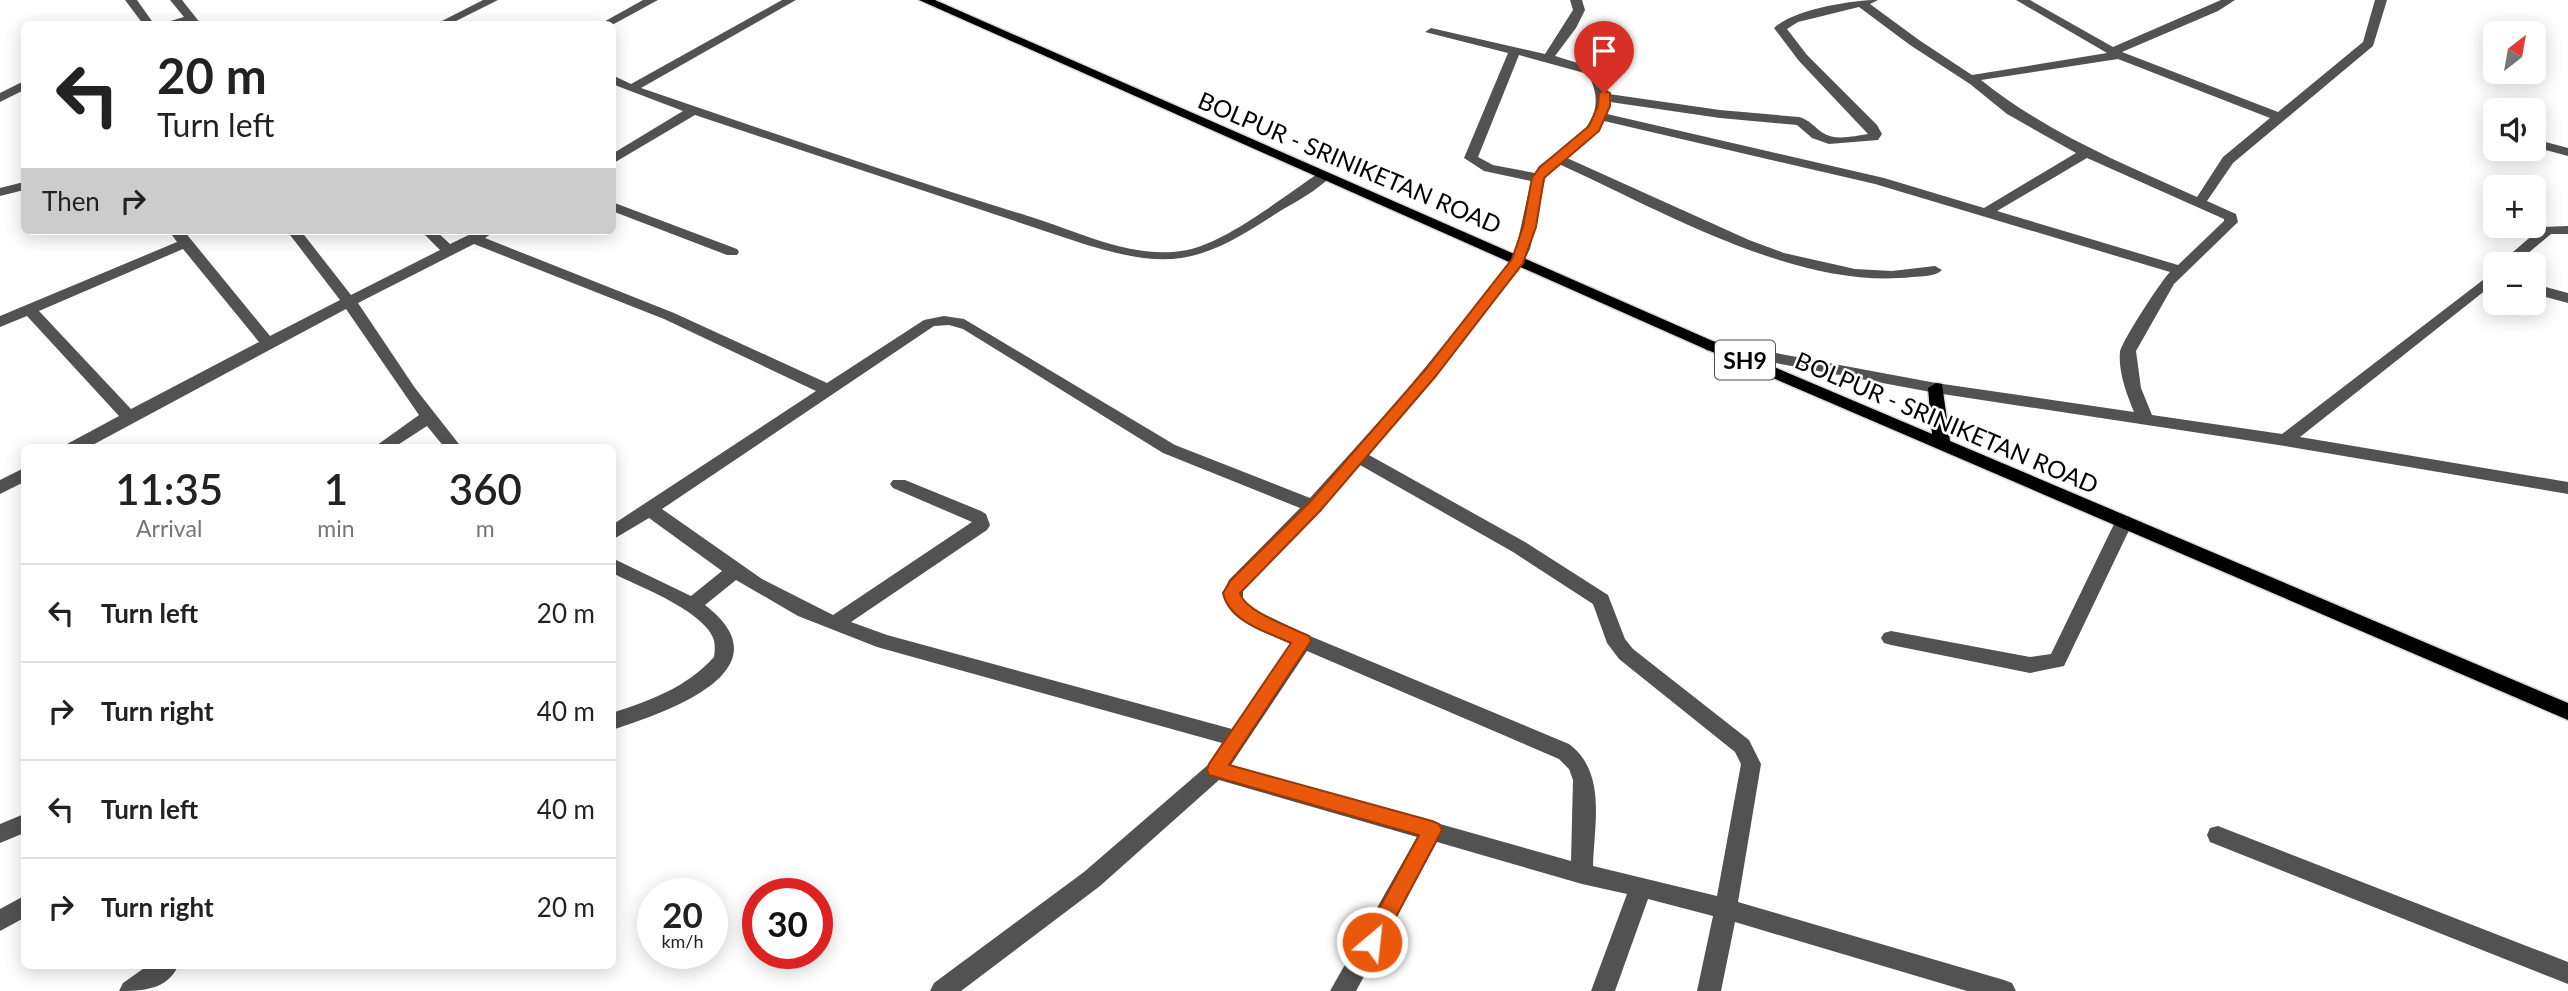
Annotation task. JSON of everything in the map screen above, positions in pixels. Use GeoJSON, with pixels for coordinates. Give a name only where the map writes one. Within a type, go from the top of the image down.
{"type":"FeatureCollection","features":[{"type":"Feature","properties":{"kind":"main road","name":"BOLPUR - SRINIKETAN ROAD"},"geometry":{"type":"LineString","coordinates":[[925,0],[1709,345],[2568,712]]}},
{"type":"Feature","properties":{"kind":"main road"},"geometry":{"type":"LineString","coordinates":[[1936,388],[1942,445]]}},
{"type":"Feature","properties":{"kind":"street"},"geometry":{"type":"LineString","coordinates":[[131,0],[147,21]]}},
{"type":"Feature","properties":{"kind":"street"},"geometry":{"type":"LineString","coordinates":[[176,0],[184,21]]}},
{"type":"Feature","properties":{"kind":"street"},"geometry":{"type":"LineString","coordinates":[[448,21],[492,0]]}},
{"type":"Feature","properties":{"kind":"street"},"geometry":{"type":"LineString","coordinates":[[612,21],[652,0]]}},
{"type":"Feature","properties":{"kind":"street"},"geometry":{"type":"LineString","coordinates":[[631,89],[790,0]]}},
{"type":"Feature","properties":{"kind":"street"},"geometry":{"type":"LineString","coordinates":[[1548,58],[1570,29],[1579,10],[1576,0]]}},
{"type":"Feature","properties":{"kind":"street"},"geometry":{"type":"LineString","coordinates":[[2022,0],[2116,53],[2278,117]]}},
{"type":"Feature","properties":{"kind":"street"},"geometry":{"type":"LineString","coordinates":[[1974,81],[1978,77],[2116,53],[2229,0]]}},
{"type":"Feature","properties":{"kind":"street"},"geometry":{"type":"LineString","coordinates":[[2200,202],[2228,160],[2369,43],[2381,0]]}},
{"type":"Feature","properties":{"kind":"street"},"geometry":{"type":"LineString","coordinates":[[1604,97],[1720,114],[1799,121],[1808,125],[1817,136],[1829,139],[1873,137],[1875,134],[1872,128],[1803,58],[1780,28],[1794,20],[1864,1],[1870,12],[1974,81],[2012,111],[2086,153],[2226,212],[2231,217],[2231,222],[2168,282],[2128,351],[2133,387],[2146,418]]}},
{"type":"Feature","properties":{"kind":"street"},"geometry":{"type":"LineString","coordinates":[[1431,32],[1548,58],[1593,72],[1599,80],[1604,97],[1600,116],[1590,133],[1538,178],[1530,227],[1518,260],[1430,373],[1315,507],[1232,593],[1234,603],[1244,613],[1303,641],[1562,750],[1572,757],[1582,770],[1584,780],[1582,874]]}},
{"type":"Feature","properties":{"kind":"street"},"geometry":{"type":"LineString","coordinates":[[1514,52],[1471,158],[1489,168],[1538,178]]}},
{"type":"Feature","properties":{"kind":"street"},"geometry":{"type":"LineString","coordinates":[[616,81],[631,89],[956,198],[1127,250],[1158,255],[1191,254],[1213,246],[1324,176]]}},
{"type":"Feature","properties":{"kind":"street"},"geometry":{"type":"LineString","coordinates":[[0,98],[21,87]]}},
{"type":"Feature","properties":{"kind":"street"},"geometry":{"type":"LineString","coordinates":[[616,158],[694,110]]}},
{"type":"Feature","properties":{"kind":"street"},"geometry":{"type":"LineString","coordinates":[[1600,116],[1813,164],[1986,212],[2180,271]]}},
{"type":"Feature","properties":{"kind":"street"},"geometry":{"type":"LineString","coordinates":[[2546,146],[2568,152]]}},
{"type":"Feature","properties":{"kind":"street"},"geometry":{"type":"LineString","coordinates":[[1986,212],[2086,153]]}},
{"type":"Feature","properties":{"kind":"street"},"geometry":{"type":"LineString","coordinates":[[1558,159],[1744,243],[1780,256],[1855,273],[1892,275],[1935,270]]}},
{"type":"Feature","properties":{"kind":"street"},"geometry":{"type":"LineString","coordinates":[[0,192],[21,187]]}},
{"type":"Feature","properties":{"kind":"street"},"geometry":{"type":"LineString","coordinates":[[616,207],[732,252]]}},
{"type":"Feature","properties":{"kind":"street"},"geometry":{"type":"LineString","coordinates":[[2521,252],[2547,230],[2568,230]]}},
{"type":"Feature","properties":{"kind":"street"},"geometry":{"type":"LineString","coordinates":[[297,235],[350,303],[428,417],[451,444]]}},
{"type":"Feature","properties":{"kind":"street"},"geometry":{"type":"LineString","coordinates":[[432,235],[450,252]]}},
{"type":"Feature","properties":{"kind":"street"},"geometry":{"type":"LineString","coordinates":[[80,444],[268,343],[481,235],[669,316],[830,391]]}},
{"type":"Feature","properties":{"kind":"street"},"geometry":{"type":"LineString","coordinates":[[0,322],[181,237],[268,343]]}},
{"type":"Feature","properties":{"kind":"street"},"geometry":{"type":"LineString","coordinates":[[2285,440],[2483,285]]}},
{"type":"Feature","properties":{"kind":"street"},"geometry":{"type":"LineString","coordinates":[[2546,292],[2568,298]]}},
{"type":"Feature","properties":{"kind":"street"},"geometry":{"type":"LineString","coordinates":[[30,310],[129,418]]}},
{"type":"Feature","properties":{"kind":"street"},"geometry":{"type":"LineString","coordinates":[[616,531],[929,323],[940,320],[958,321],[1169,449],[1315,507]]}},
{"type":"Feature","properties":{"kind":"street"},"geometry":{"type":"LineString","coordinates":[[1709,345],[1936,388],[2146,418],[2568,488]]}},
{"type":"Feature","properties":{"kind":"street"},"geometry":{"type":"LineString","coordinates":[[387,444],[428,417]]}},
{"type":"Feature","properties":{"kind":"street"},"geometry":{"type":"LineString","coordinates":[[1358,456],[1509,541],[1601,600],[1617,643],[1626,654],[1742,746],[1751,764],[1709,991]]}},
{"type":"Feature","properties":{"kind":"street"},"geometry":{"type":"LineString","coordinates":[[0,488],[21,476]]}},
{"type":"Feature","properties":{"kind":"street"},"geometry":{"type":"LineString","coordinates":[[834,624],[981,525],[980,519],[975,516],[899,484]]}},
{"type":"Feature","properties":{"kind":"street"},"geometry":{"type":"LineString","coordinates":[[648,509],[736,570],[791,604],[834,624],[884,642],[1226,755],[1432,830],[1582,874],[1641,886],[1726,909],[2004,991]]}},
{"type":"Feature","properties":{"kind":"street"},"geometry":{"type":"LineString","coordinates":[[1891,638],[2030,664],[2057,662],[2124,523]]}},
{"type":"Feature","properties":{"kind":"street"},"geometry":{"type":"LineString","coordinates":[[616,567],[691,606],[709,619],[720,631],[724,641],[724,659],[695,689],[672,701],[616,721]]}},
{"type":"Feature","properties":{"kind":"street"},"geometry":{"type":"LineString","coordinates":[[691,606],[736,570]]}},
{"type":"Feature","properties":{"kind":"street"},"geometry":{"type":"LineString","coordinates":[[942,991],[1092,879],[1226,755],[1303,641]]}},
{"type":"Feature","properties":{"kind":"street"},"geometry":{"type":"LineString","coordinates":[[0,834],[21,824]]}},
{"type":"Feature","properties":{"kind":"street"},"geometry":{"type":"LineString","coordinates":[[1342,991],[1360,964],[1432,830]]}},
{"type":"Feature","properties":{"kind":"street"},"geometry":{"type":"LineString","coordinates":[[2218,835],[2568,973]]}},
{"type":"Feature","properties":{"kind":"street"},"geometry":{"type":"LineString","coordinates":[[1603,991],[1641,886]]}},
{"type":"Feature","properties":{"kind":"street"},"geometry":{"type":"LineString","coordinates":[[0,921],[21,907]]}},
{"type":"Feature","properties":{"kind":"street"},"geometry":{"type":"LineString","coordinates":[[131,991],[162,969]]}},
{"type":"Feature","properties":{"kind":"route"},"geometry":{"type":"LineString","coordinates":[[1372,942],[1432,830],[1216,770],[1303,641],[1244,613],[1234,603],[1232,593],[1315,507],[1430,373],[1518,260],[1530,227],[1538,178],[1544,169],[1595,128],[1604,106],[1604,93]]}}]}
